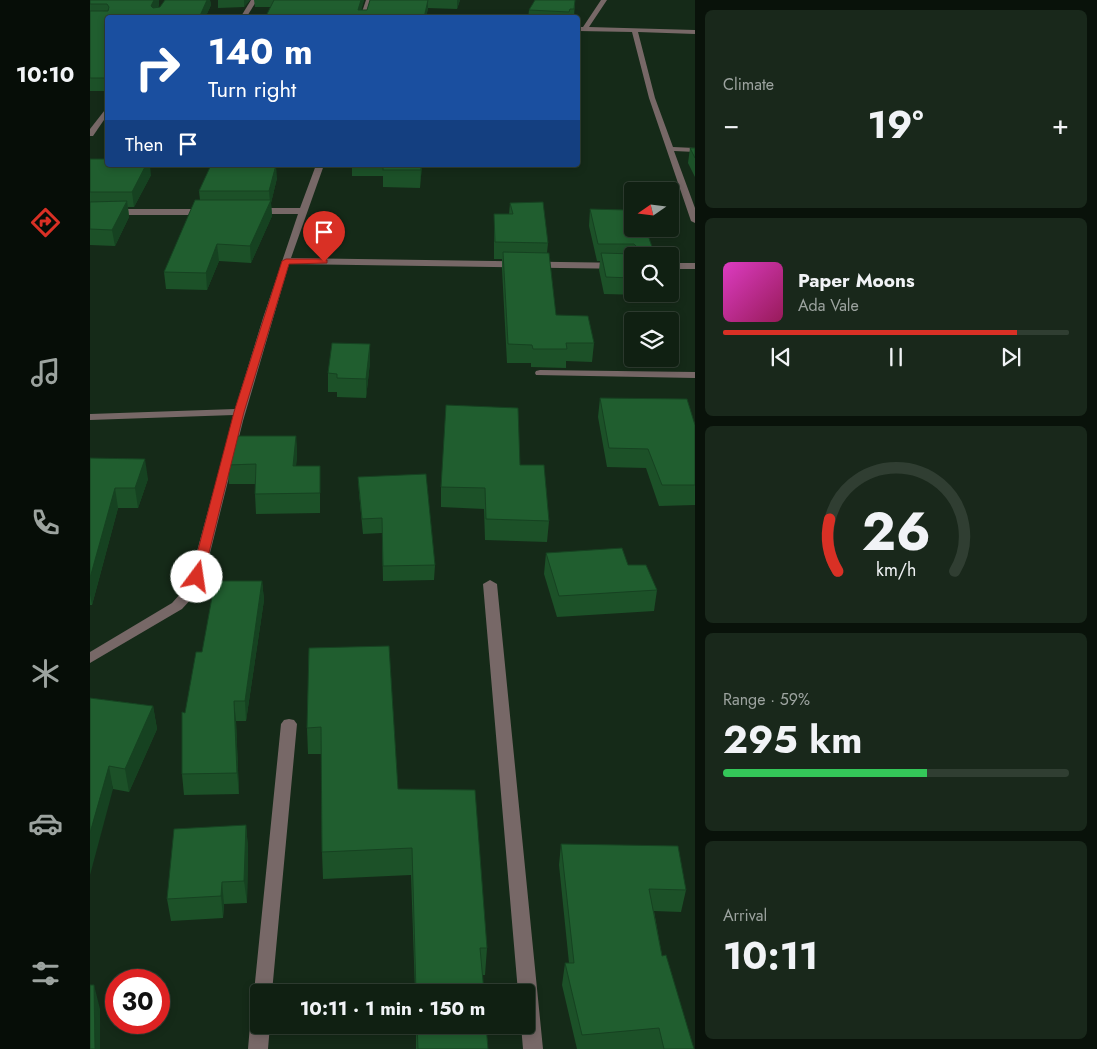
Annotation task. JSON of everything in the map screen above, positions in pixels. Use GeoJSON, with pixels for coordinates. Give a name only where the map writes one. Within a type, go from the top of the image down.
{"type":"FeatureCollection","features":[{"type":"Feature","properties":{"kind":"street"},"geometry":{"type":"LineString","coordinates":[[245,15],[254,0]]}},
{"type":"Feature","properties":{"kind":"street"},"geometry":{"type":"LineString","coordinates":[[364,15],[369,0]]}},
{"type":"Feature","properties":{"kind":"street"},"geometry":{"type":"LineString","coordinates":[[586,29],[604,0]]}},
{"type":"Feature","properties":{"kind":"street"},"geometry":{"type":"LineString","coordinates":[[580,29],[635,34],[694,32]]}},
{"type":"Feature","properties":{"kind":"street"},"geometry":{"type":"LineString","coordinates":[[635,34],[652,98],[692,207],[694,221]]}},
{"type":"Feature","properties":{"kind":"street"},"geometry":{"type":"LineString","coordinates":[[90,134],[105,112]]}},
{"type":"Feature","properties":{"kind":"street"},"geometry":{"type":"LineString","coordinates":[[670,149],[694,150]]}},
{"type":"Feature","properties":{"kind":"street"},"geometry":{"type":"LineString","coordinates":[[90,658],[177,606],[188,594],[197,577],[239,412],[302,212],[319,167]]}},
{"type":"Feature","properties":{"kind":"street"},"geometry":{"type":"LineString","coordinates":[[90,212],[215,212]]}},
{"type":"Feature","properties":{"kind":"street"},"geometry":{"type":"LineString","coordinates":[[244,212],[302,212]]}},
{"type":"Feature","properties":{"kind":"street"},"geometry":{"type":"LineString","coordinates":[[286,261],[624,266]]}},
{"type":"Feature","properties":{"kind":"street"},"geometry":{"type":"LineString","coordinates":[[679,266],[694,266]]}},
{"type":"Feature","properties":{"kind":"street"},"geometry":{"type":"LineString","coordinates":[[540,373],[694,374]]}},
{"type":"Feature","properties":{"kind":"street"},"geometry":{"type":"LineString","coordinates":[[90,417],[239,412]]}},
{"type":"Feature","properties":{"kind":"street"},"geometry":{"type":"LineString","coordinates":[[490,584],[533,1049]]}},
{"type":"Feature","properties":{"kind":"street"},"geometry":{"type":"LineString","coordinates":[[264,984],[290,724]]}},
{"type":"Feature","properties":{"kind":"street"},"geometry":{"type":"LineString","coordinates":[[258,1049],[259,1034]]}},
{"type":"Feature","properties":{"kind":"building"},"geometry":{"type":"Polygon","coordinates":[[[90,0],[154,0],[151,6],[153,8],[160,7],[165,0],[207,0],[200,15],[105,15],[105,78],[90,78],[90,11],[108,11],[109,7],[107,4],[90,4],[90,0]]]}},
{"type":"Feature","properties":{"kind":"building"},"geometry":{"type":"Polygon","coordinates":[[[274,0],[361,0],[358,10],[367,10],[370,0],[428,0],[425,15],[266,15],[274,0]]]}},
{"type":"Feature","properties":{"kind":"building"},"geometry":{"type":"Polygon","coordinates":[[[535,0],[575,0],[574,9],[570,9],[569,12],[529,10],[535,0]]]}},
{"type":"Feature","properties":{"kind":"building"},"geometry":{"type":"Polygon","coordinates":[[[690,148],[695,148],[695,158],[690,148]]]}},
{"type":"Feature","properties":{"kind":"building"},"geometry":{"type":"Polygon","coordinates":[[[90,159],[105,159],[105,167],[145,167],[132,192],[90,192],[90,159]]]}},
{"type":"Feature","properties":{"kind":"building"},"geometry":{"type":"Polygon","coordinates":[[[210,167],[275,167],[269,191],[199,191],[210,167]]]}},
{"type":"Feature","properties":{"kind":"building"},"geometry":{"type":"Polygon","coordinates":[[[383,167],[421,167],[421,170],[383,170],[383,167]]]}},
{"type":"Feature","properties":{"kind":"building"},"geometry":{"type":"Polygon","coordinates":[[[195,200],[271,200],[250,246],[217,244],[206,273],[164,272],[195,200]]]}},
{"type":"Feature","properties":{"kind":"building"},"geometry":{"type":"Polygon","coordinates":[[[127,201],[112,230],[90,229],[90,202],[127,201]]]}},
{"type":"Feature","properties":{"kind":"building"},"geometry":{"type":"Polygon","coordinates":[[[543,202],[548,243],[495,242],[494,214],[513,214],[510,203],[543,202]]]}},
{"type":"Feature","properties":{"kind":"building"},"geometry":{"type":"Polygon","coordinates":[[[590,209],[624,210],[624,238],[649,238],[652,247],[636,247],[634,244],[598,244],[590,209]]]}},
{"type":"Feature","properties":{"kind":"building"},"geometry":{"type":"Polygon","coordinates":[[[503,252],[549,253],[556,315],[588,316],[594,343],[566,343],[567,349],[533,349],[532,345],[508,344],[503,252]]]}},
{"type":"Feature","properties":{"kind":"building"},"geometry":{"type":"Polygon","coordinates":[[[601,253],[624,254],[624,278],[606,277],[601,253]]]}},
{"type":"Feature","properties":{"kind":"building"},"geometry":{"type":"Polygon","coordinates":[[[332,343],[370,344],[366,379],[337,378],[337,374],[328,373],[332,343]]]}},
{"type":"Feature","properties":{"kind":"building"},"geometry":{"type":"Polygon","coordinates":[[[600,398],[687,399],[695,425],[695,485],[662,485],[648,449],[609,448],[600,398]]]}},
{"type":"Feature","properties":{"kind":"building"},"geometry":{"type":"Polygon","coordinates":[[[446,405],[518,408],[520,465],[544,465],[549,521],[486,519],[485,488],[441,487],[446,405]]]}},
{"type":"Feature","properties":{"kind":"building"},"geometry":{"type":"Polygon","coordinates":[[[235,436],[296,436],[293,466],[320,466],[320,493],[255,494],[256,464],[227,465],[235,436]]]}},
{"type":"Feature","properties":{"kind":"building"},"geometry":{"type":"Polygon","coordinates":[[[90,458],[145,459],[135,488],[115,488],[90,578],[90,458]]]}},
{"type":"Feature","properties":{"kind":"building"},"geometry":{"type":"Polygon","coordinates":[[[426,474],[435,565],[383,566],[382,518],[362,519],[358,477],[426,474]]]}},
{"type":"Feature","properties":{"kind":"building"},"geometry":{"type":"Polygon","coordinates":[[[622,548],[628,565],[646,565],[657,590],[559,596],[546,553],[622,548]]]}},
{"type":"Feature","properties":{"kind":"building"},"geometry":{"type":"Polygon","coordinates":[[[215,581],[262,581],[245,701],[234,701],[237,773],[182,774],[182,712],[185,713],[196,652],[202,652],[215,581]]]}},
{"type":"Feature","properties":{"kind":"building"},"geometry":{"type":"Polygon","coordinates":[[[389,646],[398,789],[475,790],[487,948],[480,948],[483,984],[416,984],[412,848],[322,852],[321,727],[307,728],[309,648],[389,646]]]}},
{"type":"Feature","properties":{"kind":"building"},"geometry":{"type":"Polygon","coordinates":[[[90,698],[153,706],[125,769],[109,766],[90,833],[90,698]]]}},
{"type":"Feature","properties":{"kind":"building"},"geometry":{"type":"Polygon","coordinates":[[[246,825],[244,881],[222,882],[221,896],[167,899],[174,829],[246,825]]]}},
{"type":"Feature","properties":{"kind":"building"},"geometry":{"type":"Polygon","coordinates":[[[561,844],[678,846],[686,890],[649,889],[662,956],[666,955],[694,1049],[664,1049],[659,1028],[582,1035],[565,963],[574,963],[561,844]]]}},
{"type":"Feature","properties":{"kind":"building"},"geometry":{"type":"Polygon","coordinates":[[[90,985],[94,985],[95,1049],[90,1049],[90,985]]]}},
{"type":"Feature","properties":{"kind":"building"},"geometry":{"type":"Polygon","coordinates":[[[417,1034],[487,1034],[488,1049],[418,1049],[417,1034]]]}},
{"type":"Feature","properties":{"kind":"route"},"geometry":{"type":"LineString","coordinates":[[197,577],[239,412],[286,261],[324,262]]}}]}
